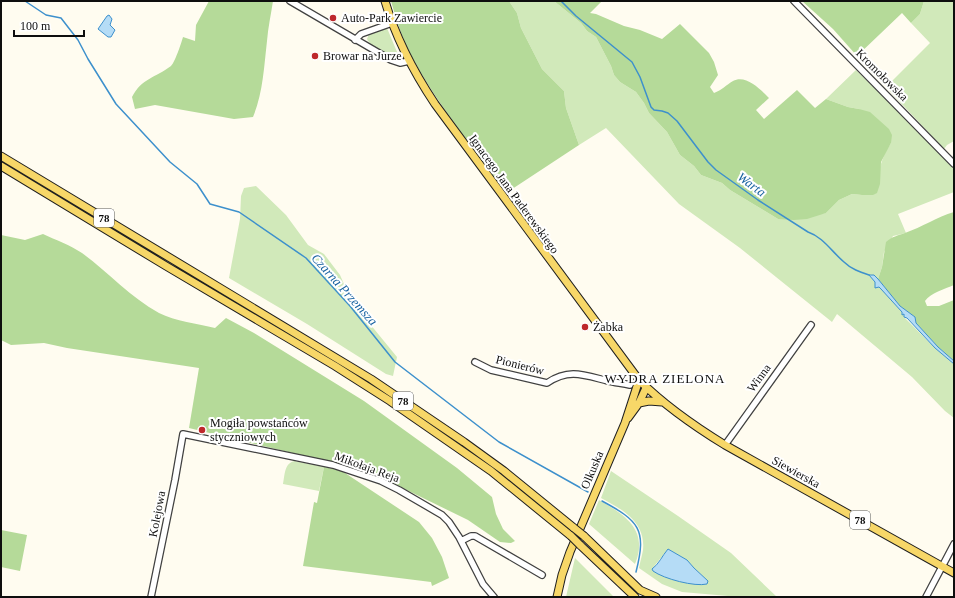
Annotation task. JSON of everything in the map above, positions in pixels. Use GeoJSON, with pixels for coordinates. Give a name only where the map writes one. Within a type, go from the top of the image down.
{"type":"FeatureCollection","features":[{"type":"Feature","properties":{"kind":"main road","name":"Ignacego Jana Paderewskiego"},"geometry":{"type":"LineString","coordinates":[[385,1],[392,23],[409,61],[426,91],[455,133],[646,388]]}},
{"type":"Feature","properties":{"kind":"main road","name":"78"},"geometry":{"type":"LineString","coordinates":[[1,156],[371,379],[428,417],[504,471],[577,527],[584,536],[647,597]]}},
{"type":"Feature","properties":{"kind":"main road","name":"78"},"geometry":{"type":"LineString","coordinates":[[1,166],[335,366],[390,401],[491,471],[570,536],[576,545],[635,597]]}},
{"type":"Feature","properties":{"kind":"main road","name":"Olkuska"},"geometry":{"type":"LineString","coordinates":[[557,597],[562,574],[576,545],[577,527],[625,423],[639,380]]}},
{"type":"Feature","properties":{"kind":"main road","name":"Olkuska"},"geometry":{"type":"LineString","coordinates":[[625,423],[639,403],[646,388]]}},
{"type":"Feature","properties":{"kind":"main road","name":"Siewierska"},"geometry":{"type":"LineString","coordinates":[[646,388],[696,427],[725,445],[954,573]]}},
{"type":"Feature","properties":{"kind":"main road"},"geometry":{"type":"LineString","coordinates":[[639,403],[650,401],[662,402]]}},
{"type":"Feature","properties":{"kind":"main road"},"geometry":{"type":"LineString","coordinates":[[640,590],[656,597]]}},
{"type":"Feature","properties":{"kind":"street"},"geometry":{"type":"LineString","coordinates":[[290,1],[355,40],[397,62],[403,63],[409,61]]}},
{"type":"Feature","properties":{"kind":"street","name":"Kromołowska"},"geometry":{"type":"LineString","coordinates":[[794,1],[954,164]]}},
{"type":"Feature","properties":{"kind":"street"},"geometry":{"type":"LineString","coordinates":[[355,40],[361,34],[392,23]]}},
{"type":"Feature","properties":{"kind":"street","name":"Winna"},"geometry":{"type":"LineString","coordinates":[[725,445],[811,325]]}},
{"type":"Feature","properties":{"kind":"street","name":"Pionierów"},"geometry":{"type":"LineString","coordinates":[[475,362],[490,370],[547,383],[554,378],[563,375],[584,374],[608,381],[630,385]]}},
{"type":"Feature","properties":{"kind":"street","name":"Mikołaja Reja"},"geometry":{"type":"LineString","coordinates":[[182,434],[333,465],[381,481],[442,515],[449,522],[483,584],[494,597]]}},
{"type":"Feature","properties":{"kind":"street","name":"Kolejowa"},"geometry":{"type":"LineString","coordinates":[[151,597],[172,496],[182,434]]}},
{"type":"Feature","properties":{"kind":"street"},"geometry":{"type":"LineString","coordinates":[[461,542],[471,536],[475,536],[542,575]]}},
{"type":"Feature","properties":{"kind":"street"},"geometry":{"type":"LineString","coordinates":[[926,597],[954,544]]}},
{"type":"Feature","properties":{"kind":"green space"},"geometry":{"type":"Polygon","coordinates":[[[209,1],[273,1],[261,89],[253,117],[234,119],[155,105],[135,109],[132,97],[136,91],[149,79],[173,64],[183,37],[195,41],[196,25],[209,1]]]}},
{"type":"Feature","properties":{"kind":"green space"},"geometry":{"type":"Polygon","coordinates":[[[391,1],[509,1],[517,13],[521,28],[542,69],[564,91],[566,108],[579,145],[506,193],[444,109],[421,73],[405,42],[391,1]]]}},
{"type":"Feature","properties":{"kind":"green space"},"geometry":{"type":"Polygon","coordinates":[[[509,1],[554,1],[581,23],[587,31],[596,37],[614,75],[620,82],[636,92],[649,113],[667,132],[680,155],[694,166],[701,175],[722,183],[730,190],[778,219],[826,213],[839,200],[852,194],[873,195],[882,161],[891,143],[859,109],[848,107],[826,99],[856,70],[941,153],[954,170],[954,192],[898,214],[906,233],[893,236],[884,252],[882,267],[878,279],[874,275],[873,280],[875,282],[875,288],[879,287],[904,314],[904,317],[935,348],[954,364],[954,418],[945,411],[912,377],[837,314],[832,322],[740,248],[679,204],[606,128],[579,145],[566,108],[564,91],[542,69],[521,28],[517,13],[509,1]]]}},
{"type":"Feature","properties":{"kind":"green space"},"geometry":{"type":"Polygon","coordinates":[[[554,1],[602,1],[590,13],[662,39],[680,24],[709,53],[714,62],[718,75],[710,87],[714,93],[738,79],[748,81],[758,87],[769,98],[756,110],[764,119],[797,90],[815,108],[826,99],[848,107],[870,112],[889,129],[892,135],[891,143],[881,162],[880,184],[877,193],[873,195],[852,194],[839,200],[826,213],[807,219],[778,219],[730,190],[722,183],[701,175],[694,166],[680,155],[667,132],[649,113],[636,92],[620,82],[614,75],[596,37],[587,31],[581,23],[554,1]]]}},
{"type":"Feature","properties":{"kind":"green space"},"geometry":{"type":"Polygon","coordinates":[[[802,1],[924,1],[920,14],[911,23],[902,13],[857,56],[833,29],[802,1]]]}},
{"type":"Feature","properties":{"kind":"green space"},"geometry":{"type":"Polygon","coordinates":[[[924,1],[954,1],[954,141],[947,145],[944,149],[886,87],[930,43],[911,23],[920,14],[924,1]]]}},
{"type":"Feature","properties":{"kind":"green space"},"geometry":{"type":"Polygon","coordinates":[[[387,28],[400,59],[399,60],[376,49],[367,39],[369,34],[387,28]]]}},
{"type":"Feature","properties":{"kind":"green space"},"geometry":{"type":"Polygon","coordinates":[[[256,186],[286,215],[308,245],[324,254],[340,275],[352,302],[397,357],[393,376],[386,374],[307,324],[229,278],[240,219],[241,196],[244,188],[256,186]]]}},
{"type":"Feature","properties":{"kind":"green space"},"geometry":{"type":"Polygon","coordinates":[[[954,212],[954,285],[934,293],[925,301],[927,306],[939,306],[954,300],[954,361],[938,347],[916,323],[915,317],[900,306],[878,279],[882,267],[886,242],[893,237],[911,231],[954,212]]]}},
{"type":"Feature","properties":{"kind":"green space"},"geometry":{"type":"Polygon","coordinates":[[[43,234],[82,253],[138,300],[159,313],[179,320],[215,328],[226,318],[254,333],[364,401],[457,468],[492,497],[496,514],[503,529],[515,541],[511,543],[500,542],[468,520],[378,476],[338,464],[189,428],[199,368],[67,348],[44,343],[11,345],[1,340],[1,235],[25,240],[43,234]]]}},
{"type":"Feature","properties":{"kind":"green space"},"geometry":{"type":"Polygon","coordinates":[[[294,461],[324,467],[319,491],[283,484],[287,467],[294,461]]]}},
{"type":"Feature","properties":{"kind":"green space"},"geometry":{"type":"Polygon","coordinates":[[[324,467],[342,471],[419,522],[432,538],[442,557],[449,578],[432,586],[431,582],[303,566],[314,502],[317,503],[324,467]]]}},
{"type":"Feature","properties":{"kind":"green space"},"geometry":{"type":"Polygon","coordinates":[[[611,471],[731,553],[777,597],[728,596],[682,592],[662,584],[639,568],[643,550],[641,531],[631,517],[601,498],[611,471]],[[668,549],[652,569],[708,581],[687,560],[668,549]]]}},
{"type":"Feature","properties":{"kind":"green space"},"geometry":{"type":"Polygon","coordinates":[[[599,500],[626,518],[637,533],[639,552],[635,564],[589,524],[599,500]]]}},
{"type":"Feature","properties":{"kind":"green space"},"geometry":{"type":"Polygon","coordinates":[[[1,530],[27,535],[20,571],[1,567],[1,530]]]}},
{"type":"Feature","properties":{"kind":"green space"},"geometry":{"type":"Polygon","coordinates":[[[575,558],[614,597],[566,597],[575,558]]]}},
{"type":"Feature","properties":{"kind":"water"},"geometry":{"type":"Polygon","coordinates":[[[109,15],[112,19],[110,25],[115,30],[111,37],[108,37],[98,29],[109,15]]]}},
{"type":"Feature","properties":{"kind":"water"},"geometry":{"type":"Polygon","coordinates":[[[869,275],[874,275],[900,306],[915,317],[916,323],[938,347],[954,361],[954,364],[935,348],[907,318],[904,317],[904,314],[902,315],[902,312],[879,287],[875,288],[875,282],[869,275]]]}},
{"type":"Feature","properties":{"kind":"water"},"geometry":{"type":"Polygon","coordinates":[[[668,549],[687,560],[708,581],[707,584],[702,585],[680,582],[664,577],[653,571],[652,569],[668,549]]]}},
{"type":"Feature","properties":{"kind":"waterway","name":"Czarna Przemsza"},"geometry":{"type":"LineString","coordinates":[[25,1],[46,15],[61,18],[78,40],[116,104],[170,162],[197,184],[210,204],[239,212],[306,258],[350,306],[395,362],[499,442],[588,492]]}},
{"type":"Feature","properties":{"kind":"waterway","name":"Warta"},"geometry":{"type":"LineString","coordinates":[[561,1],[576,16],[632,62],[640,77],[651,107],[654,110],[668,113],[677,121],[708,162],[716,170],[758,200],[818,237],[850,267],[869,275]]}},
{"type":"Feature","properties":{"kind":"waterway","name":"Czarna Przemsza"},"geometry":{"type":"LineString","coordinates":[[602,501],[624,514],[637,528],[641,546],[636,572]]}},
{"type":"Feature","properties":{"kind":"place","name":"Auto-Park Zawiercie"},"geometry":{"type":"Point","coordinates":[333,18]}},
{"type":"Feature","properties":{"kind":"place","name":"Browar na Jurze"},"geometry":{"type":"Point","coordinates":[315,56]}},
{"type":"Feature","properties":{"kind":"place","name":"Żabka"},"geometry":{"type":"Point","coordinates":[585,327]}},
{"type":"Feature","properties":{"kind":"place","name":"Mogiła powstańców styczniowych"},"geometry":{"type":"Point","coordinates":[202,430]}},
{"type":"Feature","properties":{"kind":"district","name":"WYDRA ZIELONA"},"geometry":{"type":"Point","coordinates":[665,378]}}]}
